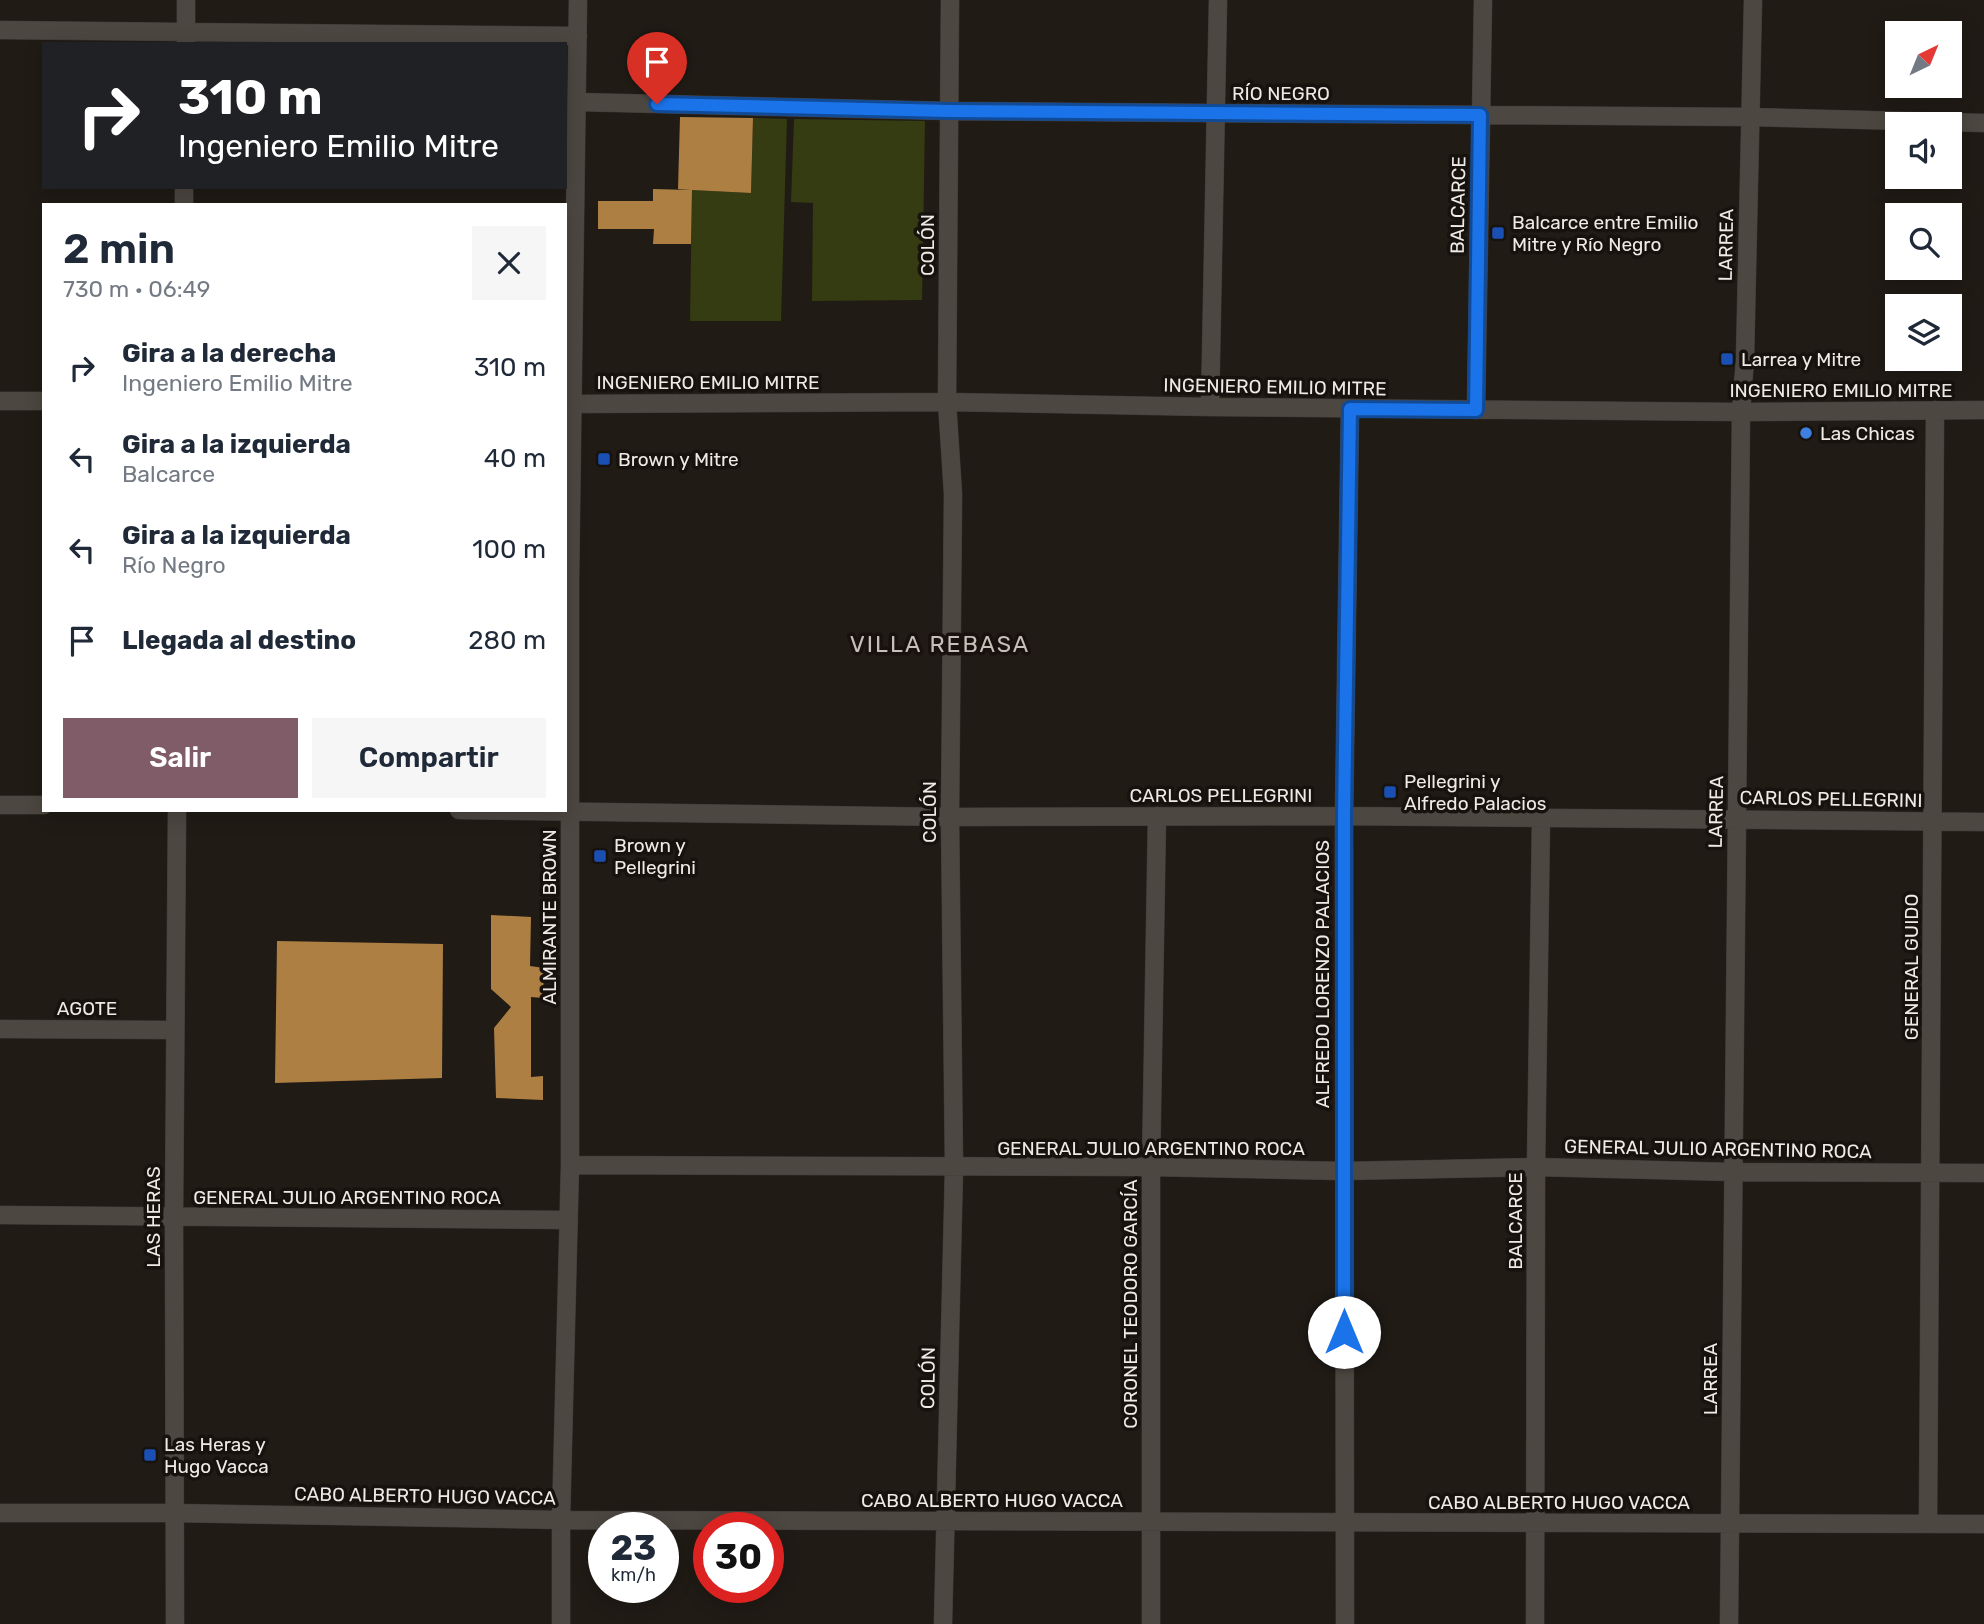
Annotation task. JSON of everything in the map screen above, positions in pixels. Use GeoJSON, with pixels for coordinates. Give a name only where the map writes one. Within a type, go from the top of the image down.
{"type":"FeatureCollection","features":[{"type":"Feature","properties":{"kind":"street"},"geometry":{"type":"LineString","coordinates":[[186,0],[186,37]]}},
{"type":"Feature","properties":{"kind":"street","name":"ALMIRANTE BROWN"},"geometry":{"type":"LineString","coordinates":[[561,1624],[570,1165],[569,404],[578,102],[578,0]]}},
{"type":"Feature","properties":{"kind":"street","name":"COLÓN"},"geometry":{"type":"LineString","coordinates":[[943,1624],[954,1168],[950,817],[953,494],[947,402],[950,0]]}},
{"type":"Feature","properties":{"kind":"street"},"geometry":{"type":"LineString","coordinates":[[1210,407],[1217,0]]}},
{"type":"Feature","properties":{"kind":"street","name":"BALCARCE"},"geometry":{"type":"LineString","coordinates":[[1476,410],[1483,0]]}},
{"type":"Feature","properties":{"kind":"street","name":"LARREA"},"geometry":{"type":"LineString","coordinates":[[1729,1624],[1741,412],[1745,359],[1753,0]]}},
{"type":"Feature","properties":{"kind":"street"},"geometry":{"type":"LineString","coordinates":[[0,30],[186,37],[578,36]]}},
{"type":"Feature","properties":{"kind":"street","name":"RÍO NEGRO"},"geometry":{"type":"LineString","coordinates":[[578,102],[949,111],[1750,117],[1984,123]]}},
{"type":"Feature","properties":{"kind":"street"},"geometry":{"type":"LineString","coordinates":[[0,401],[42,401]]}},
{"type":"Feature","properties":{"kind":"street","name":"INGENIERO EMILIO MITRE"},"geometry":{"type":"LineString","coordinates":[[569,404],[947,402],[1476,410],[1984,410]]}},
{"type":"Feature","properties":{"kind":"street","name":"ALFREDO LORENZO PALACIOS"},"geometry":{"type":"LineString","coordinates":[[1345,1624],[1344,816],[1350,409]]}},
{"type":"Feature","properties":{"kind":"street","name":"GENERAL GUIDO"},"geometry":{"type":"LineString","coordinates":[[1928,1523],[1935,410]]}},
{"type":"Feature","properties":{"kind":"street"},"geometry":{"type":"LineString","coordinates":[[0,804],[42,805]]}},
{"type":"Feature","properties":{"kind":"street","name":"LAS HERAS"},"geometry":{"type":"LineString","coordinates":[[174,1624],[177,812]]}},
{"type":"Feature","properties":{"kind":"street","name":"CARLOS PELLEGRINI"},"geometry":{"type":"LineString","coordinates":[[567,812],[950,817],[1344,816],[1984,822]]}},
{"type":"Feature","properties":{"kind":"street","name":"CORONEL TEODORO GARCÍA"},"geometry":{"type":"LineString","coordinates":[[1151,1624],[1151,1167],[1157,816]]}},
{"type":"Feature","properties":{"kind":"street","name":"BALCARCE"},"geometry":{"type":"LineString","coordinates":[[1535,1624],[1536,1167],[1541,819]]}},
{"type":"Feature","properties":{"kind":"street","name":"AGOTE"},"geometry":{"type":"LineString","coordinates":[[0,1029],[175,1030]]}},
{"type":"Feature","properties":{"kind":"street","name":"GENERAL JULIO ARGENTINO ROCA"},"geometry":{"type":"LineString","coordinates":[[570,1165],[1151,1167],[1343,1171],[1536,1167],[1732,1172],[1984,1173]]}},
{"type":"Feature","properties":{"kind":"street","name":"GENERAL JULIO ARGENTINO ROCA"},"geometry":{"type":"LineString","coordinates":[[0,1215],[568,1220]]}},
{"type":"Feature","properties":{"kind":"street","name":"CABO ALBERTO HUGO VACCA"},"geometry":{"type":"LineString","coordinates":[[0,1513],[175,1513],[561,1520],[1984,1524]]}},
{"type":"Feature","properties":{"kind":"green space"},"geometry":{"type":"Polygon","coordinates":[[[753,118],[787,119],[781,321],[690,321],[692,190],[751,193],[753,118]]]}},
{"type":"Feature","properties":{"kind":"green space"},"geometry":{"type":"Polygon","coordinates":[[[794,119],[925,121],[922,300],[812,301],[813,203],[791,202],[794,119]]]}},
{"type":"Feature","properties":{"kind":"building"},"geometry":{"type":"Polygon","coordinates":[[[680,117],[753,118],[751,193],[692,190],[691,244],[653,244],[654,229],[598,229],[598,201],[653,201],[653,189],[691,190],[678,189],[680,117]]]}},
{"type":"Feature","properties":{"kind":"building"},"geometry":{"type":"Polygon","coordinates":[[[491,915],[531,917],[530,966],[544,968],[543,998],[531,997],[531,1077],[543,1076],[543,1100],[496,1098],[494,1028],[511,1007],[491,989],[491,915]]]}},
{"type":"Feature","properties":{"kind":"building"},"geometry":{"type":"Polygon","coordinates":[[[277,941],[443,944],[442,1078],[275,1083],[277,941]]]}},
{"type":"Feature","properties":{"kind":"place","name":"Balcarce entre Emilio Mitre y Río Negro"},"geometry":{"type":"Point","coordinates":[1498,233]}},
{"type":"Feature","properties":{"kind":"place","name":"Larrea y Mitre"},"geometry":{"type":"Point","coordinates":[1727,359]}},
{"type":"Feature","properties":{"kind":"place","name":"Las Chicas"},"geometry":{"type":"Point","coordinates":[1806,433]}},
{"type":"Feature","properties":{"kind":"place","name":"Brown y Mitre"},"geometry":{"type":"Point","coordinates":[604,459]}},
{"type":"Feature","properties":{"kind":"place","name":"Pellegrini y Alfredo Palacios"},"geometry":{"type":"Point","coordinates":[1390,792]}},
{"type":"Feature","properties":{"kind":"place","name":"Brown y Pellegrini"},"geometry":{"type":"Point","coordinates":[600,856]}},
{"type":"Feature","properties":{"kind":"place","name":"Las Heras y Hugo Vacca"},"geometry":{"type":"Point","coordinates":[150,1455]}},
{"type":"Feature","properties":{"kind":"district","name":"VILLA REBASA"},"geometry":{"type":"Point","coordinates":[940,644]}},
{"type":"Feature","properties":{"kind":"route"},"geometry":{"type":"LineString","coordinates":[[657,104],[949,111],[1480,115],[1476,410],[1350,409],[1344,816],[1344,1332]]}}]}
